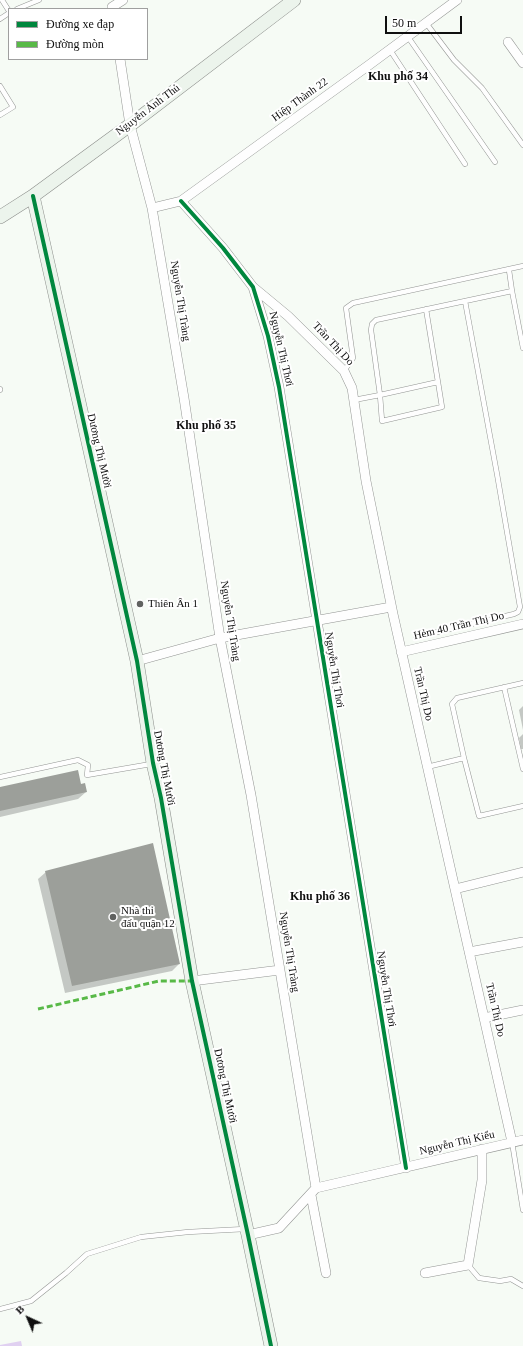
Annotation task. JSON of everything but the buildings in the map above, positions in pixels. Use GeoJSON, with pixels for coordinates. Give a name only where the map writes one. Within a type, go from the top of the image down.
{"type":"FeatureCollection","features":[{"type":"Feature","properties":{"kind":"street"},"geometry":{"type":"LineString","coordinates":[[111,6],[123,0]]}},
{"type":"Feature","properties":{"kind":"street","name":"Nguyễn Ảnh Thủ"},"geometry":{"type":"LineString","coordinates":[[0,218],[33,196],[130,125],[294,0]]}},
{"type":"Feature","properties":{"kind":"street","name":"Hiệp Thành 22"},"geometry":{"type":"LineString","coordinates":[[152,208],[181,201],[457,0]]}},
{"type":"Feature","properties":{"kind":"street"},"geometry":{"type":"LineString","coordinates":[[508,42],[523,63]]}},
{"type":"Feature","properties":{"kind":"street","name":"Nguyễn Thị Tràng"},"geometry":{"type":"LineString","coordinates":[[120,60],[130,125],[152,208],[184,398],[220,638],[251,794],[280,970],[326,1273]]}},
{"type":"Feature","properties":{"kind":"street","name":"Dương Thị Mười"},"geometry":{"type":"LineString","coordinates":[[33,196],[137,661],[153,763],[161,798],[192,981],[271,1346]]}},
{"type":"Feature","properties":{"kind":"street","name":"Nguyễn Thị Thơi"},"geometry":{"type":"LineString","coordinates":[[181,201],[223,248],[253,287],[268,336],[278,387],[406,1168]]}},
{"type":"Feature","properties":{"kind":"street","name":"Trần Thị Do"},"geometry":{"type":"LineString","coordinates":[[253,287],[288,316],[344,371],[352,388],[366,481],[391,607],[512,1142]]}},
{"type":"Feature","properties":{"kind":"street"},"geometry":{"type":"LineString","coordinates":[[137,661],[220,638],[391,607]]}},
{"type":"Feature","properties":{"kind":"street","name":"Hẻm 40 Trần Thị Do"},"geometry":{"type":"LineString","coordinates":[[401,652],[523,624]]}},
{"type":"Feature","properties":{"kind":"street"},"geometry":{"type":"LineString","coordinates":[[455,889],[523,872]]}},
{"type":"Feature","properties":{"kind":"street"},"geometry":{"type":"LineString","coordinates":[[469,952],[523,942]]}},
{"type":"Feature","properties":{"kind":"street"},"geometry":{"type":"LineString","coordinates":[[192,981],[280,970]]}},
{"type":"Feature","properties":{"kind":"street"},"geometry":{"type":"LineString","coordinates":[[484,1018],[523,1010]]}},
{"type":"Feature","properties":{"kind":"street","name":"Nguyễn Thị Kiểu"},"geometry":{"type":"LineString","coordinates":[[313,1192],[523,1140]]}},
{"type":"Feature","properties":{"kind":"street"},"geometry":{"type":"LineString","coordinates":[[425,1273],[468,1265],[482,1180],[482,1150]]}},
{"type":"Feature","properties":{"kind":"street"},"geometry":{"type":"LineString","coordinates":[[247,1232],[279,1228],[313,1192]]}},
{"type":"Feature","properties":{"kind":"lane"},"geometry":{"type":"LineString","coordinates":[[2,0],[8,10]]}},
{"type":"Feature","properties":{"kind":"lane"},"geometry":{"type":"LineString","coordinates":[[19,8],[39,0]]}},
{"type":"Feature","properties":{"kind":"lane"},"geometry":{"type":"LineString","coordinates":[[0,19],[8,13]]}},
{"type":"Feature","properties":{"kind":"lane"},"geometry":{"type":"LineString","coordinates":[[426,23],[454,60],[482,88],[522,145]]}},
{"type":"Feature","properties":{"kind":"lane"},"geometry":{"type":"LineString","coordinates":[[408,37],[495,162]]}},
{"type":"Feature","properties":{"kind":"lane"},"geometry":{"type":"LineString","coordinates":[[390,50],[465,164]]}},
{"type":"Feature","properties":{"kind":"lane"},"geometry":{"type":"LineString","coordinates":[[0,86],[14,107],[0,115]]}},
{"type":"Feature","properties":{"kind":"lane"},"geometry":{"type":"LineString","coordinates":[[344,371],[353,358],[346,308],[353,303],[523,266]]}},
{"type":"Feature","properties":{"kind":"lane"},"geometry":{"type":"LineString","coordinates":[[509,270],[523,348]]}},
{"type":"Feature","properties":{"kind":"lane"},"geometry":{"type":"LineString","coordinates":[[426,310],[442,407],[382,420],[371,330],[372,324],[376,320],[512,291]]}},
{"type":"Feature","properties":{"kind":"lane"},"geometry":{"type":"LineString","coordinates":[[416,636],[514,614],[518,612],[520,607],[499,482],[465,301]]}},
{"type":"Feature","properties":{"kind":"lane"},"geometry":{"type":"LineString","coordinates":[[354,400],[438,382]]}},
{"type":"Feature","properties":{"kind":"lane"},"geometry":{"type":"LineString","coordinates":[[523,683],[457,698],[452,704],[479,816],[523,806]]}},
{"type":"Feature","properties":{"kind":"lane"},"geometry":{"type":"LineString","coordinates":[[504,687],[523,769]]}},
{"type":"Feature","properties":{"kind":"lane"},"geometry":{"type":"LineString","coordinates":[[427,767],[464,758]]}},
{"type":"Feature","properties":{"kind":"lane"},"geometry":{"type":"LineString","coordinates":[[0,777],[78,760],[88,765],[87,775],[153,763]]}},
{"type":"Feature","properties":{"kind":"lane"},"geometry":{"type":"LineString","coordinates":[[512,1142],[523,1210]]}},
{"type":"Feature","properties":{"kind":"lane"},"geometry":{"type":"LineString","coordinates":[[0,1310],[31,1302],[66,1274],[87,1254],[141,1237],[188,1232],[247,1232]]}},
{"type":"Feature","properties":{"kind":"lane"},"geometry":{"type":"LineString","coordinates":[[468,1265],[479,1278],[500,1281],[511,1279],[523,1286]]}},
{"type":"Feature","properties":{"kind":"shaded area"},"geometry":{"type":"Polygon","coordinates":[[[21,1341],[22,1346],[0,1346],[0,1345],[21,1341]]]}},
{"type":"Feature","properties":{"kind":"marked path"},"geometry":{"type":"LineString","coordinates":[[38,1009],[159,981],[192,981]]}},
{"type":"Feature","properties":{"kind":"cycle path"},"geometry":{"type":"LineString","coordinates":[[33,196],[137,661],[153,763],[161,798],[192,981],[271,1346]]}},
{"type":"Feature","properties":{"kind":"cycle path"},"geometry":{"type":"LineString","coordinates":[[181,201],[223,248],[253,287],[268,336],[279,387],[406,1168]]}},
{"type":"Feature","properties":{"kind":"place","name":"Thiên Ân 1"},"geometry":{"type":"Point","coordinates":[140,604]}},
{"type":"Feature","properties":{"kind":"place","name":"Nhà thi đấu quận 12"},"geometry":{"type":"Point","coordinates":[113,917]}},
{"type":"Feature","properties":{"kind":"district","name":"Khu phố 34"},"geometry":{"type":"Point","coordinates":[398,77]}},
{"type":"Feature","properties":{"kind":"district","name":"Khu phố 35"},"geometry":{"type":"Point","coordinates":[206,426]}},
{"type":"Feature","properties":{"kind":"district","name":"Khu phố 36"},"geometry":{"type":"Point","coordinates":[320,897]}}]}
